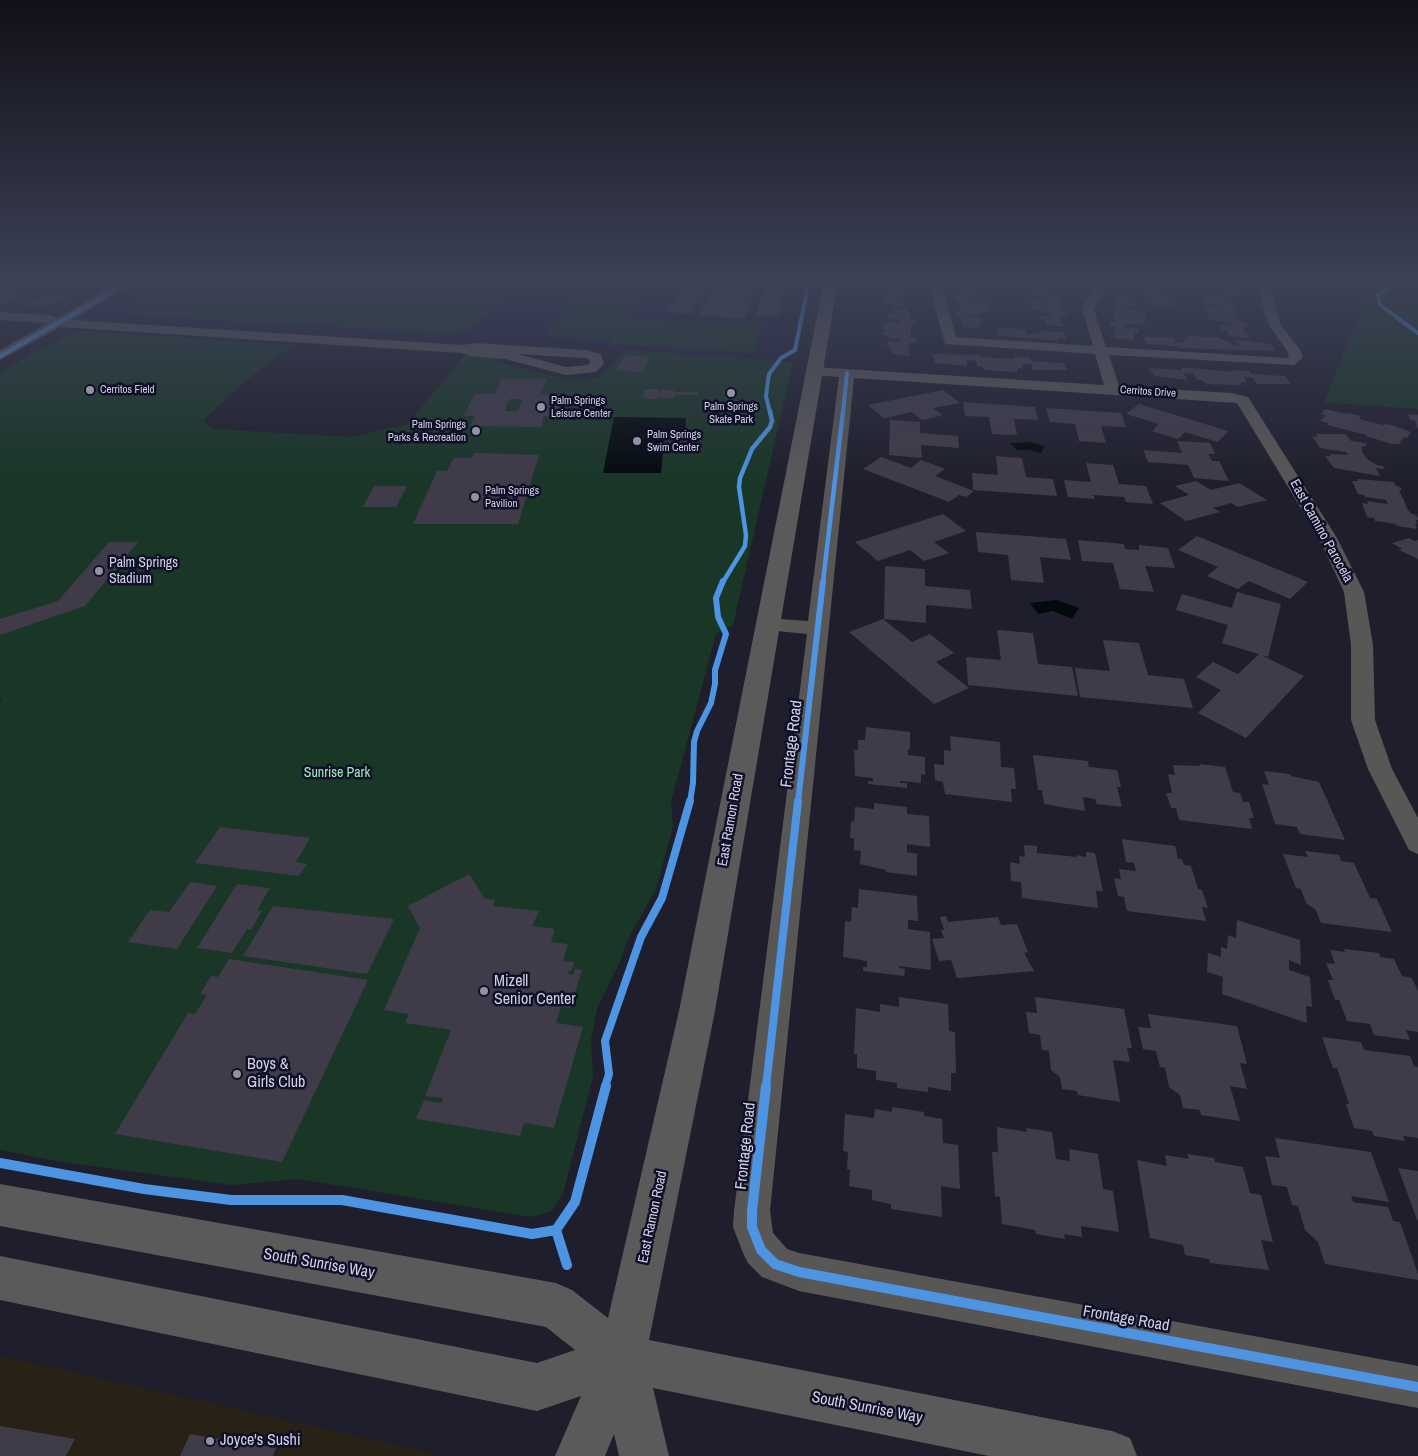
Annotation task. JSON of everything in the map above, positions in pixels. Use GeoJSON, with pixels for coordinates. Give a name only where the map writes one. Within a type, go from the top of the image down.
{"type":"FeatureCollection","features":[{"type":"Feature","properties":{"kind":"main road","name":"East Ramon Road"},"geometry":{"type":"LineString","coordinates":[[580,1456],[622,1358],[697,1011],[817,349]]}},
{"type":"Feature","properties":{"kind":"main road","name":"South Sunrise Way"},"geometry":{"type":"LineString","coordinates":[[0,1205],[556,1306],[622,1358],[1112,1456]]}},
{"type":"Feature","properties":{"kind":"main road"},"geometry":{"type":"LineString","coordinates":[[0,1278],[537,1387],[622,1358]]}},
{"type":"Feature","properties":{"kind":"main road","name":"East Ramon Road"},"geometry":{"type":"LineString","coordinates":[[622,1358],[644,1456]]}},
{"type":"Feature","properties":{"kind":"street"},"geometry":{"type":"LineString","coordinates":[[0,356],[12,349]]}},
{"type":"Feature","properties":{"kind":"street"},"geometry":{"type":"LineString","coordinates":[[464,349],[470,352],[506,355],[566,371],[591,369],[597,364],[596,357],[586,354],[507,349]]}},
{"type":"Feature","properties":{"kind":"street"},"geometry":{"type":"LineString","coordinates":[[1070,349],[1289,362],[1296,358],[1292,349]]}},
{"type":"Feature","properties":{"kind":"street"},"geometry":{"type":"LineString","coordinates":[[1101,351],[1113,390]]}},
{"type":"Feature","properties":{"kind":"street","name":"Cerritos Drive"},"geometry":{"type":"LineString","coordinates":[[813,371],[1231,397],[1243,400]]}},
{"type":"Feature","properties":{"kind":"street","name":"Frontage Road"},"geometry":{"type":"LineString","coordinates":[[847,373],[752,1211],[752,1227],[761,1250],[776,1264],[799,1272],[1418,1387]]}},
{"type":"Feature","properties":{"kind":"street","name":"East Camino Parocela"},"geometry":{"type":"LineString","coordinates":[[1243,400],[1328,538],[1354,592],[1362,645],[1363,720],[1380,770],[1418,843]]}},
{"type":"Feature","properties":{"kind":"street"},"geometry":{"type":"LineString","coordinates":[[766,624],[819,629]]}},
{"type":"Feature","properties":{"kind":"shaded area"},"geometry":{"type":"Polygon","coordinates":[[[617,349],[781,349],[780,354],[770,361],[653,354],[617,349]]]}},
{"type":"Feature","properties":{"kind":"shaded area"},"geometry":{"type":"Polygon","coordinates":[[[614,417],[686,418],[685,433],[665,433],[661,473],[603,473],[614,417]]]}},
{"type":"Feature","properties":{"kind":"shaded area"},"geometry":{"type":"Polygon","coordinates":[[[1030,442],[1045,446],[1041,453],[1030,450],[1017,450],[1010,443],[1030,442]]]}},
{"type":"Feature","properties":{"kind":"shaded area"},"geometry":{"type":"Polygon","coordinates":[[[1056,600],[1079,608],[1072,619],[1053,611],[1038,614],[1030,603],[1056,600]]]}},
{"type":"Feature","properties":{"kind":"shaded area"},"geometry":{"type":"Polygon","coordinates":[[[0,1356],[445,1456],[0,1456],[0,1356]]]}},
{"type":"Feature","properties":{"kind":"green space","name":"Sunrise Park"},"geometry":{"type":"Polygon","coordinates":[[[41,349],[287,349],[238,387],[203,421],[213,429],[350,437],[406,425],[464,356],[471,354],[492,356],[497,362],[571,381],[598,378],[618,358],[622,350],[793,362],[733,625],[716,634],[671,802],[673,826],[656,889],[627,941],[619,964],[597,1009],[591,1039],[593,1077],[563,1194],[552,1211],[530,1217],[298,1179],[231,1185],[56,1161],[0,1150],[0,701],[2,699],[0,698],[0,373],[41,349]]]}},
{"type":"Feature","properties":{"kind":"green space"},"geometry":{"type":"Polygon","coordinates":[[[689,349],[755,349],[754,353],[689,349]]]}},
{"type":"Feature","properties":{"kind":"green space"},"geometry":{"type":"Polygon","coordinates":[[[1346,349],[1418,349],[1418,409],[1324,402],[1346,349]]]}},
{"type":"Feature","properties":{"kind":"building"},"geometry":{"type":"Polygon","coordinates":[[[891,349],[909,349],[909,356],[892,354],[891,349]]]}},
{"type":"Feature","properties":{"kind":"building"},"geometry":{"type":"Polygon","coordinates":[[[1209,349],[1275,349],[1276,351],[1209,349]]]}},
{"type":"Feature","properties":{"kind":"building"},"geometry":{"type":"Polygon","coordinates":[[[933,354],[981,355],[982,357],[1014,359],[1014,357],[1030,358],[1030,361],[1064,363],[1067,370],[1033,370],[1032,364],[1022,364],[1023,369],[1018,368],[1017,372],[984,370],[982,366],[977,366],[976,361],[967,360],[967,366],[935,363],[933,354]]]}},
{"type":"Feature","properties":{"kind":"building"},"geometry":{"type":"Polygon","coordinates":[[[625,355],[650,357],[642,372],[616,370],[625,355]]]}},
{"type":"Feature","properties":{"kind":"building"},"geometry":{"type":"Polygon","coordinates":[[[1181,367],[1233,372],[1232,370],[1249,371],[1251,374],[1285,376],[1291,384],[1257,384],[1253,378],[1244,377],[1247,383],[1240,382],[1242,385],[1206,384],[1202,380],[1197,380],[1194,374],[1184,373],[1187,380],[1155,376],[1148,368],[1182,370],[1181,367]]]}},
{"type":"Feature","properties":{"kind":"building","name":"Palm Springs Leisure Center"},"geometry":{"type":"Polygon","coordinates":[[[501,379],[547,379],[541,394],[566,394],[559,416],[544,416],[541,427],[470,426],[475,416],[464,416],[474,394],[495,394],[501,379]],[[509,399],[505,411],[518,411],[523,399],[509,399]]]}},
{"type":"Feature","properties":{"kind":"building"},"geometry":{"type":"Polygon","coordinates":[[[659,389],[659,392],[662,390],[674,390],[674,392],[698,392],[698,395],[678,395],[674,396],[674,398],[661,398],[659,396],[659,399],[647,399],[647,397],[643,397],[644,391],[659,389]]]}},
{"type":"Feature","properties":{"kind":"building"},"geometry":{"type":"Polygon","coordinates":[[[943,390],[960,403],[933,408],[943,415],[922,420],[912,412],[884,418],[868,405],[943,390]]]}},
{"type":"Feature","properties":{"kind":"building"},"geometry":{"type":"Polygon","coordinates":[[[963,402],[1035,407],[1038,420],[1014,419],[1017,435],[992,434],[989,417],[965,416],[963,402]]]}},
{"type":"Feature","properties":{"kind":"building"},"geometry":{"type":"Polygon","coordinates":[[[1139,404],[1228,431],[1218,442],[1185,432],[1178,439],[1152,431],[1159,424],[1126,414],[1139,404]]]}},
{"type":"Feature","properties":{"kind":"building"},"geometry":{"type":"Polygon","coordinates":[[[1046,408],[1121,413],[1126,427],[1101,426],[1106,443],[1079,441],[1075,424],[1050,422],[1046,408]]]}},
{"type":"Feature","properties":{"kind":"building"},"geometry":{"type":"Polygon","coordinates":[[[1325,409],[1361,416],[1359,419],[1383,425],[1392,425],[1411,432],[1407,438],[1403,437],[1399,444],[1392,444],[1367,435],[1327,425],[1328,423],[1320,421],[1326,415],[1321,414],[1325,409]]]}},
{"type":"Feature","properties":{"kind":"building"},"geometry":{"type":"Polygon","coordinates":[[[1408,414],[1418,415],[1418,430],[1415,421],[1410,420],[1408,414]]]}},
{"type":"Feature","properties":{"kind":"building"},"geometry":{"type":"Polygon","coordinates":[[[890,420],[920,422],[920,433],[958,436],[959,448],[921,445],[922,458],[889,455],[890,420]]]}},
{"type":"Feature","properties":{"kind":"building"},"geometry":{"type":"Polygon","coordinates":[[[1316,434],[1346,434],[1351,441],[1365,443],[1367,446],[1362,446],[1363,450],[1361,450],[1367,459],[1383,466],[1385,469],[1376,468],[1380,476],[1334,468],[1325,456],[1331,456],[1330,454],[1348,455],[1346,452],[1320,448],[1312,436],[1318,437],[1316,434]]]}},
{"type":"Feature","properties":{"kind":"building"},"geometry":{"type":"Polygon","coordinates":[[[1177,441],[1210,443],[1215,454],[1208,454],[1212,461],[1219,461],[1229,481],[1194,478],[1188,465],[1148,462],[1143,450],[1182,453],[1177,441]]]}},
{"type":"Feature","properties":{"kind":"building","name":"Palm Springs Pavilion"},"geometry":{"type":"Polygon","coordinates":[[[474,453],[539,455],[518,524],[413,524],[437,471],[447,471],[454,458],[472,458],[474,453]]]}},
{"type":"Feature","properties":{"kind":"building"},"geometry":{"type":"Polygon","coordinates":[[[996,456],[1022,458],[1026,477],[1053,479],[1057,496],[973,490],[972,473],[998,475],[996,456]]]}},
{"type":"Feature","properties":{"kind":"building"},"geometry":{"type":"Polygon","coordinates":[[[881,457],[911,468],[921,460],[945,469],[935,476],[974,491],[966,497],[959,495],[949,502],[863,469],[881,457]]]}},
{"type":"Feature","properties":{"kind":"building"},"geometry":{"type":"Polygon","coordinates":[[[1086,463],[1113,465],[1119,484],[1146,486],[1153,504],[1126,502],[1124,497],[1093,495],[1095,499],[1068,497],[1064,480],[1091,482],[1086,463]]]}},
{"type":"Feature","properties":{"kind":"building"},"geometry":{"type":"Polygon","coordinates":[[[1357,479],[1394,482],[1396,486],[1400,487],[1402,490],[1399,490],[1408,510],[1418,518],[1416,520],[1417,524],[1415,524],[1417,529],[1375,521],[1374,518],[1367,517],[1362,503],[1368,504],[1367,501],[1388,504],[1386,500],[1358,494],[1352,481],[1358,481],[1357,479]]]}},
{"type":"Feature","properties":{"kind":"building"},"geometry":{"type":"Polygon","coordinates":[[[1196,481],[1211,490],[1239,483],[1267,500],[1238,507],[1231,503],[1213,508],[1220,512],[1186,521],[1160,503],[1189,495],[1175,486],[1196,481]]]}},
{"type":"Feature","properties":{"kind":"building"},"geometry":{"type":"Polygon","coordinates":[[[374,486],[407,486],[396,507],[363,507],[374,486]]]}},
{"type":"Feature","properties":{"kind":"building"},"geometry":{"type":"Polygon","coordinates":[[[943,514],[966,531],[934,542],[949,553],[924,561],[910,550],[878,561],[855,542],[943,514]]]}},
{"type":"Feature","properties":{"kind":"building"},"geometry":{"type":"Polygon","coordinates":[[[976,532],[1066,539],[1071,560],[1040,557],[1044,583],[1011,580],[1008,555],[978,552],[976,532]]]}},
{"type":"Feature","properties":{"kind":"building"},"geometry":{"type":"Polygon","coordinates":[[[1197,536],[1308,582],[1290,599],[1249,581],[1238,589],[1207,576],[1218,567],[1178,550],[1197,536]]]}},
{"type":"Feature","properties":{"kind":"building"},"geometry":{"type":"Polygon","coordinates":[[[1409,538],[1415,541],[1418,540],[1418,559],[1399,550],[1402,549],[1392,543],[1409,538]]]}},
{"type":"Feature","properties":{"kind":"building"},"geometry":{"type":"Polygon","coordinates":[[[1078,540],[1124,544],[1125,549],[1139,550],[1139,545],[1168,548],[1175,568],[1145,566],[1154,592],[1120,589],[1113,563],[1082,561],[1078,540]]]}},
{"type":"Feature","properties":{"kind":"building","name":"Palm Springs Stadium"},"geometry":{"type":"Polygon","coordinates":[[[109,542],[138,542],[85,606],[0,635],[0,619],[58,601],[109,542]]]}},
{"type":"Feature","properties":{"kind":"building"},"geometry":{"type":"Polygon","coordinates":[[[885,566],[925,569],[925,586],[970,590],[972,609],[926,605],[926,623],[884,619],[885,566]]]}},
{"type":"Feature","properties":{"kind":"building"},"geometry":{"type":"Polygon","coordinates":[[[1237,592],[1281,604],[1268,657],[1222,643],[1228,625],[1176,610],[1182,594],[1232,608],[1237,592]]]}},
{"type":"Feature","properties":{"kind":"building"},"geometry":{"type":"Polygon","coordinates":[[[883,619],[912,642],[930,634],[954,653],[936,662],[969,688],[934,704],[849,632],[883,619]]]}},
{"type":"Feature","properties":{"kind":"building"},"geometry":{"type":"Polygon","coordinates":[[[997,630],[1033,633],[1038,664],[1072,667],[1078,696],[968,685],[966,657],[1001,660],[997,630]]]}},
{"type":"Feature","properties":{"kind":"building"},"geometry":{"type":"Polygon","coordinates":[[[1103,640],[1139,643],[1148,675],[1184,679],[1193,708],[1080,697],[1075,668],[1110,671],[1103,640]]]}},
{"type":"Feature","properties":{"kind":"building"},"geometry":{"type":"Polygon","coordinates":[[[1259,654],[1304,676],[1246,738],[1198,713],[1221,690],[1196,677],[1213,662],[1238,674],[1259,654]]]}},
{"type":"Feature","properties":{"kind":"building"},"geometry":{"type":"Polygon","coordinates":[[[866,727],[910,732],[908,755],[925,757],[925,775],[921,774],[921,783],[900,781],[900,783],[907,783],[907,788],[868,784],[868,781],[873,781],[873,778],[855,776],[854,750],[858,750],[858,740],[865,740],[866,727]]]}},
{"type":"Feature","properties":{"kind":"building"},"geometry":{"type":"Polygon","coordinates":[[[950,736],[1000,742],[1001,767],[1014,768],[1016,789],[1011,789],[1012,802],[945,794],[943,782],[935,780],[934,764],[944,765],[944,750],[951,751],[950,736]]]}},
{"type":"Feature","properties":{"kind":"building"},"geometry":{"type":"Polygon","coordinates":[[[1033,755],[1088,761],[1089,767],[1117,770],[1121,787],[1117,787],[1122,807],[1097,804],[1095,799],[1083,797],[1085,811],[1044,804],[1042,790],[1038,790],[1033,755]]]}},
{"type":"Feature","properties":{"kind":"building"},"geometry":{"type":"Polygon","coordinates":[[[1199,764],[1225,767],[1233,792],[1240,793],[1243,802],[1249,802],[1254,818],[1249,818],[1252,829],[1179,820],[1176,808],[1171,808],[1166,793],[1172,793],[1168,774],[1175,775],[1173,765],[1200,766],[1199,764]]]}},
{"type":"Feature","properties":{"kind":"building"},"geometry":{"type":"Polygon","coordinates":[[[1264,771],[1290,774],[1291,776],[1319,782],[1345,840],[1300,834],[1297,827],[1275,824],[1262,784],[1269,785],[1264,771]]]}},
{"type":"Feature","properties":{"kind":"building"},"geometry":{"type":"Polygon","coordinates":[[[874,803],[907,807],[907,814],[929,816],[930,847],[907,844],[907,852],[917,854],[917,876],[886,872],[886,870],[860,864],[861,851],[854,850],[854,838],[850,838],[851,821],[854,822],[855,807],[874,809],[874,803]]]}},
{"type":"Feature","properties":{"kind":"building"},"geometry":{"type":"Polygon","coordinates":[[[220,827],[310,838],[296,862],[307,864],[299,876],[195,863],[220,827]]]}},
{"type":"Feature","properties":{"kind":"building"},"geometry":{"type":"Polygon","coordinates":[[[1122,839],[1175,846],[1178,859],[1182,859],[1184,865],[1191,866],[1198,889],[1202,890],[1208,908],[1202,907],[1206,921],[1127,911],[1124,897],[1118,896],[1114,878],[1121,879],[1119,869],[1136,871],[1134,863],[1126,862],[1122,839]]]}},
{"type":"Feature","properties":{"kind":"building"},"geometry":{"type":"Polygon","coordinates":[[[1024,845],[1037,846],[1037,853],[1086,857],[1086,852],[1095,853],[1103,891],[1096,891],[1098,908],[1022,898],[1021,882],[1011,881],[1010,862],[1020,864],[1019,856],[1025,857],[1024,845]]]}},
{"type":"Feature","properties":{"kind":"building"},"geometry":{"type":"Polygon","coordinates":[[[1305,851],[1339,855],[1341,861],[1354,863],[1370,898],[1377,899],[1392,932],[1321,923],[1316,910],[1306,903],[1301,889],[1296,888],[1283,854],[1308,857],[1305,851]]]}},
{"type":"Feature","properties":{"kind":"building","name":"Mizell Senior Center"},"geometry":{"type":"Polygon","coordinates":[[[469,874],[485,899],[495,900],[493,906],[539,911],[532,926],[555,929],[551,942],[568,944],[563,961],[574,962],[572,970],[569,970],[568,974],[573,975],[575,969],[582,970],[570,1008],[561,1007],[556,1023],[583,1027],[554,1128],[524,1123],[520,1136],[416,1119],[424,1100],[441,1103],[443,1098],[425,1096],[451,1030],[405,1023],[409,1014],[384,1010],[420,928],[408,906],[469,874]]]}},
{"type":"Feature","properties":{"kind":"building"},"geometry":{"type":"Polygon","coordinates":[[[190,882],[217,886],[177,949],[128,942],[150,910],[169,912],[190,882]]]}},
{"type":"Feature","properties":{"kind":"building"},"geometry":{"type":"Polygon","coordinates":[[[237,884],[270,888],[257,910],[262,911],[251,930],[247,929],[232,953],[197,948],[237,884]]]}},
{"type":"Feature","properties":{"kind":"building"},"geometry":{"type":"Polygon","coordinates":[[[859,889],[917,896],[918,921],[908,920],[908,929],[930,932],[931,970],[899,966],[899,968],[905,969],[904,976],[863,971],[863,967],[867,967],[867,961],[843,957],[845,921],[851,922],[852,907],[858,908],[859,889]]]}},
{"type":"Feature","properties":{"kind":"building"},"geometry":{"type":"Polygon","coordinates":[[[273,906],[394,919],[367,974],[243,956],[273,906]]]}},
{"type":"Feature","properties":{"kind":"building"},"geometry":{"type":"Polygon","coordinates":[[[946,916],[948,922],[998,917],[1001,925],[1017,924],[1028,952],[1024,953],[1034,971],[957,978],[951,960],[939,961],[932,939],[944,938],[940,917],[946,916]]]}},
{"type":"Feature","properties":{"kind":"building"},"geometry":{"type":"Polygon","coordinates":[[[1237,920],[1300,940],[1301,965],[1289,960],[1289,970],[1310,977],[1312,1007],[1306,1006],[1307,1023],[1222,994],[1223,977],[1207,972],[1208,953],[1221,957],[1221,947],[1227,949],[1228,935],[1236,938],[1237,920]]]}},
{"type":"Feature","properties":{"kind":"building"},"geometry":{"type":"Polygon","coordinates":[[[1344,949],[1379,953],[1380,957],[1394,959],[1402,976],[1412,978],[1418,991],[1418,1032],[1406,1030],[1410,1040],[1374,1035],[1370,1024],[1347,1021],[1339,1000],[1335,1000],[1328,980],[1333,980],[1326,963],[1335,964],[1330,950],[1345,952],[1344,949]]]}},
{"type":"Feature","properties":{"kind":"building","name":"Boys & Girls Club"},"geometry":{"type":"Polygon","coordinates":[[[229,959],[368,980],[282,1162],[115,1134],[188,1013],[195,1014],[207,995],[200,994],[211,976],[218,977],[229,959]]]}},
{"type":"Feature","properties":{"kind":"building"},"geometry":{"type":"Polygon","coordinates":[[[899,997],[948,1004],[949,1031],[955,1032],[956,1073],[951,1073],[951,1091],[928,1087],[928,1092],[897,1088],[897,1083],[876,1080],[876,1071],[857,1068],[857,1054],[854,1054],[856,1008],[880,1012],[880,1004],[899,1007],[899,997]]]}},
{"type":"Feature","properties":{"kind":"building"},"geometry":{"type":"Polygon","coordinates":[[[1035,997],[1124,1009],[1132,1048],[1127,1048],[1130,1062],[1113,1060],[1120,1102],[1078,1095],[1077,1091],[1062,1089],[1060,1077],[1051,1070],[1049,1051],[1042,1050],[1040,1035],[1029,1033],[1026,1012],[1037,1013],[1035,997]]]}},
{"type":"Feature","properties":{"kind":"building"},"geometry":{"type":"Polygon","coordinates":[[[1148,1014],[1237,1026],[1247,1064],[1240,1063],[1247,1089],[1230,1086],[1240,1121],[1201,1115],[1200,1110],[1183,1108],[1180,1095],[1169,1087],[1165,1068],[1160,1067],[1156,1051],[1143,1049],[1138,1027],[1151,1028],[1148,1014]]]}},
{"type":"Feature","properties":{"kind":"building"},"geometry":{"type":"Polygon","coordinates":[[[1322,1037],[1361,1042],[1364,1050],[1410,1056],[1414,1066],[1418,1067],[1418,1138],[1403,1136],[1405,1141],[1374,1136],[1372,1131],[1354,1128],[1346,1104],[1349,1104],[1337,1068],[1333,1068],[1322,1037]]]}},
{"type":"Feature","properties":{"kind":"building"},"geometry":{"type":"Polygon","coordinates":[[[892,1107],[924,1112],[924,1116],[942,1119],[943,1143],[958,1145],[960,1189],[941,1186],[942,1217],[891,1209],[891,1204],[872,1200],[872,1190],[849,1186],[848,1152],[843,1151],[845,1114],[874,1118],[875,1109],[892,1112],[892,1107]]]}},
{"type":"Feature","properties":{"kind":"building"},"geometry":{"type":"Polygon","coordinates":[[[997,1127],[1027,1132],[1026,1128],[1052,1132],[1056,1159],[1070,1161],[1069,1149],[1098,1154],[1103,1189],[1113,1191],[1119,1232],[1081,1226],[1082,1237],[1064,1234],[1065,1239],[1036,1234],[1035,1230],[1002,1224],[1000,1197],[995,1196],[992,1152],[998,1152],[997,1127]]]}},
{"type":"Feature","properties":{"kind":"building"},"geometry":{"type":"Polygon","coordinates":[[[1275,1138],[1371,1152],[1389,1202],[1351,1196],[1353,1202],[1388,1207],[1393,1221],[1400,1222],[1418,1274],[1418,1280],[1325,1264],[1318,1242],[1305,1230],[1298,1206],[1292,1205],[1287,1187],[1272,1185],[1265,1156],[1280,1158],[1275,1138]]]}},
{"type":"Feature","properties":{"kind":"building"},"geometry":{"type":"Polygon","coordinates":[[[1187,1154],[1214,1158],[1215,1162],[1243,1167],[1250,1193],[1261,1195],[1273,1242],[1261,1240],[1269,1270],[1210,1263],[1209,1259],[1185,1255],[1183,1245],[1150,1238],[1137,1160],[1167,1166],[1165,1155],[1189,1159],[1187,1154]]]}},
{"type":"Feature","properties":{"kind":"building"},"geometry":{"type":"Polygon","coordinates":[[[1398,1168],[1418,1171],[1418,1222],[1398,1168]]]}},
{"type":"Feature","properties":{"kind":"building"},"geometry":{"type":"Polygon","coordinates":[[[0,1426],[75,1439],[66,1456],[0,1456],[0,1426]]]}},
{"type":"Feature","properties":{"kind":"building","name":"Joyce's Sushi"},"geometry":{"type":"Polygon","coordinates":[[[190,1434],[276,1448],[273,1456],[180,1456],[190,1434]]]}},
{"type":"Feature","properties":{"kind":"cycle path"},"geometry":{"type":"LineString","coordinates":[[0,356],[12,349]]}},
{"type":"Feature","properties":{"kind":"cycle path"},"geometry":{"type":"LineString","coordinates":[[556,1230],[575,1202],[609,1074],[605,1041],[641,937],[662,898],[690,803],[693,783],[694,742],[697,731],[711,703],[715,684],[715,670],[726,634],[718,617],[716,598],[725,577],[745,546],[746,535],[739,487],[740,478],[752,449],[770,427],[772,421],[766,396],[769,374],[781,358],[795,349]]}},
{"type":"Feature","properties":{"kind":"cycle path"},"geometry":{"type":"LineString","coordinates":[[847,373],[752,1211],[752,1227],[761,1250],[775,1264],[799,1272],[1418,1387]]}},
{"type":"Feature","properties":{"kind":"cycle path"},"geometry":{"type":"LineString","coordinates":[[0,1163],[144,1189],[231,1200],[342,1200],[532,1234],[556,1230],[567,1265]]}},
{"type":"Feature","properties":{"kind":"place","name":"Cerritos Field"},"geometry":{"type":"Point","coordinates":[90,390]}},
{"type":"Feature","properties":{"kind":"place","name":"Palm Springs Skate Park"},"geometry":{"type":"Point","coordinates":[731,393]}},
{"type":"Feature","properties":{"kind":"place","name":"Palm Springs Leisure Center"},"geometry":{"type":"Point","coordinates":[541,407]}},
{"type":"Feature","properties":{"kind":"place","name":"Palm Springs Parks & Recreation"},"geometry":{"type":"Point","coordinates":[476,431]}},
{"type":"Feature","properties":{"kind":"place","name":"Palm Springs Swim Center"},"geometry":{"type":"Point","coordinates":[637,441]}},
{"type":"Feature","properties":{"kind":"place","name":"Palm Springs Pavilion"},"geometry":{"type":"Point","coordinates":[475,497]}},
{"type":"Feature","properties":{"kind":"place","name":"Palm Springs Stadium"},"geometry":{"type":"Point","coordinates":[99,571]}},
{"type":"Feature","properties":{"kind":"place","name":"Mizell Senior Center"},"geometry":{"type":"Point","coordinates":[484,991]}},
{"type":"Feature","properties":{"kind":"place","name":"Boys & Girls Club"},"geometry":{"type":"Point","coordinates":[237,1074]}},
{"type":"Feature","properties":{"kind":"place","name":"Joyce's Sushi"},"geometry":{"type":"Point","coordinates":[210,1441]}}]}
